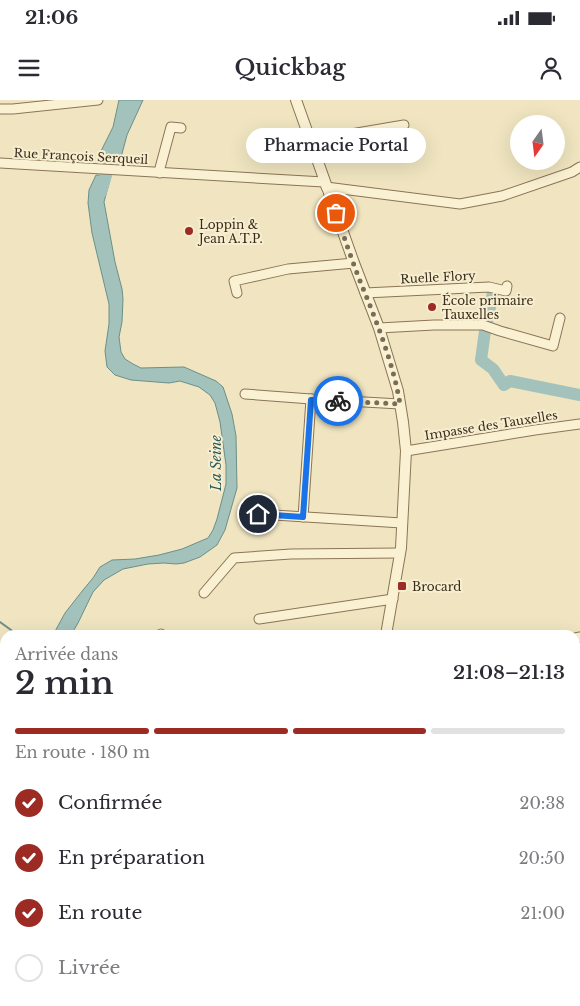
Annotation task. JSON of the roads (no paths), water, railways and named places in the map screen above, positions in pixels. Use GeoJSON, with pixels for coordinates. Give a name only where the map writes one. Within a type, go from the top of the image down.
{"type":"FeatureCollection","features":[{"type":"Feature","properties":{"kind":"street"},"geometry":{"type":"LineString","coordinates":[[0,109],[13,110],[98,100]]}},
{"type":"Feature","properties":{"kind":"street"},"geometry":{"type":"LineString","coordinates":[[296,100],[325,185],[379,328],[398,391],[406,451],[400,553],[387,630]]}},
{"type":"Feature","properties":{"kind":"street"},"geometry":{"type":"LineString","coordinates":[[310,141],[404,125]]}},
{"type":"Feature","properties":{"kind":"street","name":"Rue François Serqueil"},"geometry":{"type":"LineString","coordinates":[[160,173],[171,127],[181,128]]}},
{"type":"Feature","properties":{"kind":"street","name":"Rue François Serqueil"},"geometry":{"type":"LineString","coordinates":[[0,163],[325,185],[460,204],[502,196],[575,171],[580,167]]}},
{"type":"Feature","properties":{"kind":"street"},"geometry":{"type":"LineString","coordinates":[[237,293],[234,281],[288,269],[354,263]]}},
{"type":"Feature","properties":{"kind":"street","name":"Ruelle Flory"},"geometry":{"type":"LineString","coordinates":[[365,293],[489,286],[506,291],[507,286]]}},
{"type":"Feature","properties":{"kind":"street"},"geometry":{"type":"LineString","coordinates":[[379,328],[434,325],[486,326],[500,332],[552,346],[560,318]]}},
{"type":"Feature","properties":{"kind":"street"},"geometry":{"type":"LineString","coordinates":[[245,394],[311,400],[400,404]]}},
{"type":"Feature","properties":{"kind":"street"},"geometry":{"type":"LineString","coordinates":[[303,517],[311,400]]}},
{"type":"Feature","properties":{"kind":"street","name":"Impasse des Tauxelles"},"geometry":{"type":"LineString","coordinates":[[406,451],[580,424]]}},
{"type":"Feature","properties":{"kind":"street"},"geometry":{"type":"LineString","coordinates":[[246,515],[258,514],[402,523]]}},
{"type":"Feature","properties":{"kind":"street"},"geometry":{"type":"LineString","coordinates":[[204,593],[234,558],[291,554],[400,553]]}},
{"type":"Feature","properties":{"kind":"street"},"geometry":{"type":"LineString","coordinates":[[259,619],[393,598]]}},
{"type":"Feature","properties":{"kind":"water"},"geometry":{"type":"Polygon","coordinates":[[[119,100],[143,100],[127,135],[120,161],[99,160],[101,151],[113,127],[119,100]]]}},
{"type":"Feature","properties":{"kind":"water"},"geometry":{"type":"Polygon","coordinates":[[[96,175],[111,176],[104,202],[122,289],[122,322],[119,337],[121,352],[125,359],[141,368],[184,367],[216,381],[223,387],[232,414],[236,436],[237,488],[225,530],[217,545],[200,557],[184,563],[148,564],[123,569],[104,580],[93,592],[74,630],[56,630],[65,613],[100,567],[112,560],[135,559],[182,549],[208,538],[217,519],[226,484],[226,465],[220,422],[215,403],[210,395],[199,387],[180,381],[169,383],[131,380],[115,375],[107,367],[105,351],[109,324],[109,304],[92,233],[88,203],[89,190],[96,175]]]}},
{"type":"Feature","properties":{"kind":"waterway","name":"La Seine"},"geometry":{"type":"LineString","coordinates":[[101,192],[112,155],[117,145]]}},
{"type":"Feature","properties":{"kind":"waterway"},"geometry":{"type":"LineString","coordinates":[[493,293],[481,360],[493,369],[504,385],[510,381],[580,395]]}},
{"type":"Feature","properties":{"kind":"waterway"},"geometry":{"type":"LineString","coordinates":[[0,622],[11,630]]}},
{"type":"Feature","properties":{"kind":"place","name":"Pharmacie Portal"},"geometry":{"type":"Point","coordinates":[336,213]}},
{"type":"Feature","properties":{"kind":"place","name":"Loppin & Jean A.T.P."},"geometry":{"type":"Point","coordinates":[189,231]}},
{"type":"Feature","properties":{"kind":"place","name":"École primaire Tauxelles"},"geometry":{"type":"Point","coordinates":[432,307]}},
{"type":"Feature","properties":{"kind":"place","name":"Brocard"},"geometry":{"type":"Point","coordinates":[402,586]}}]}
